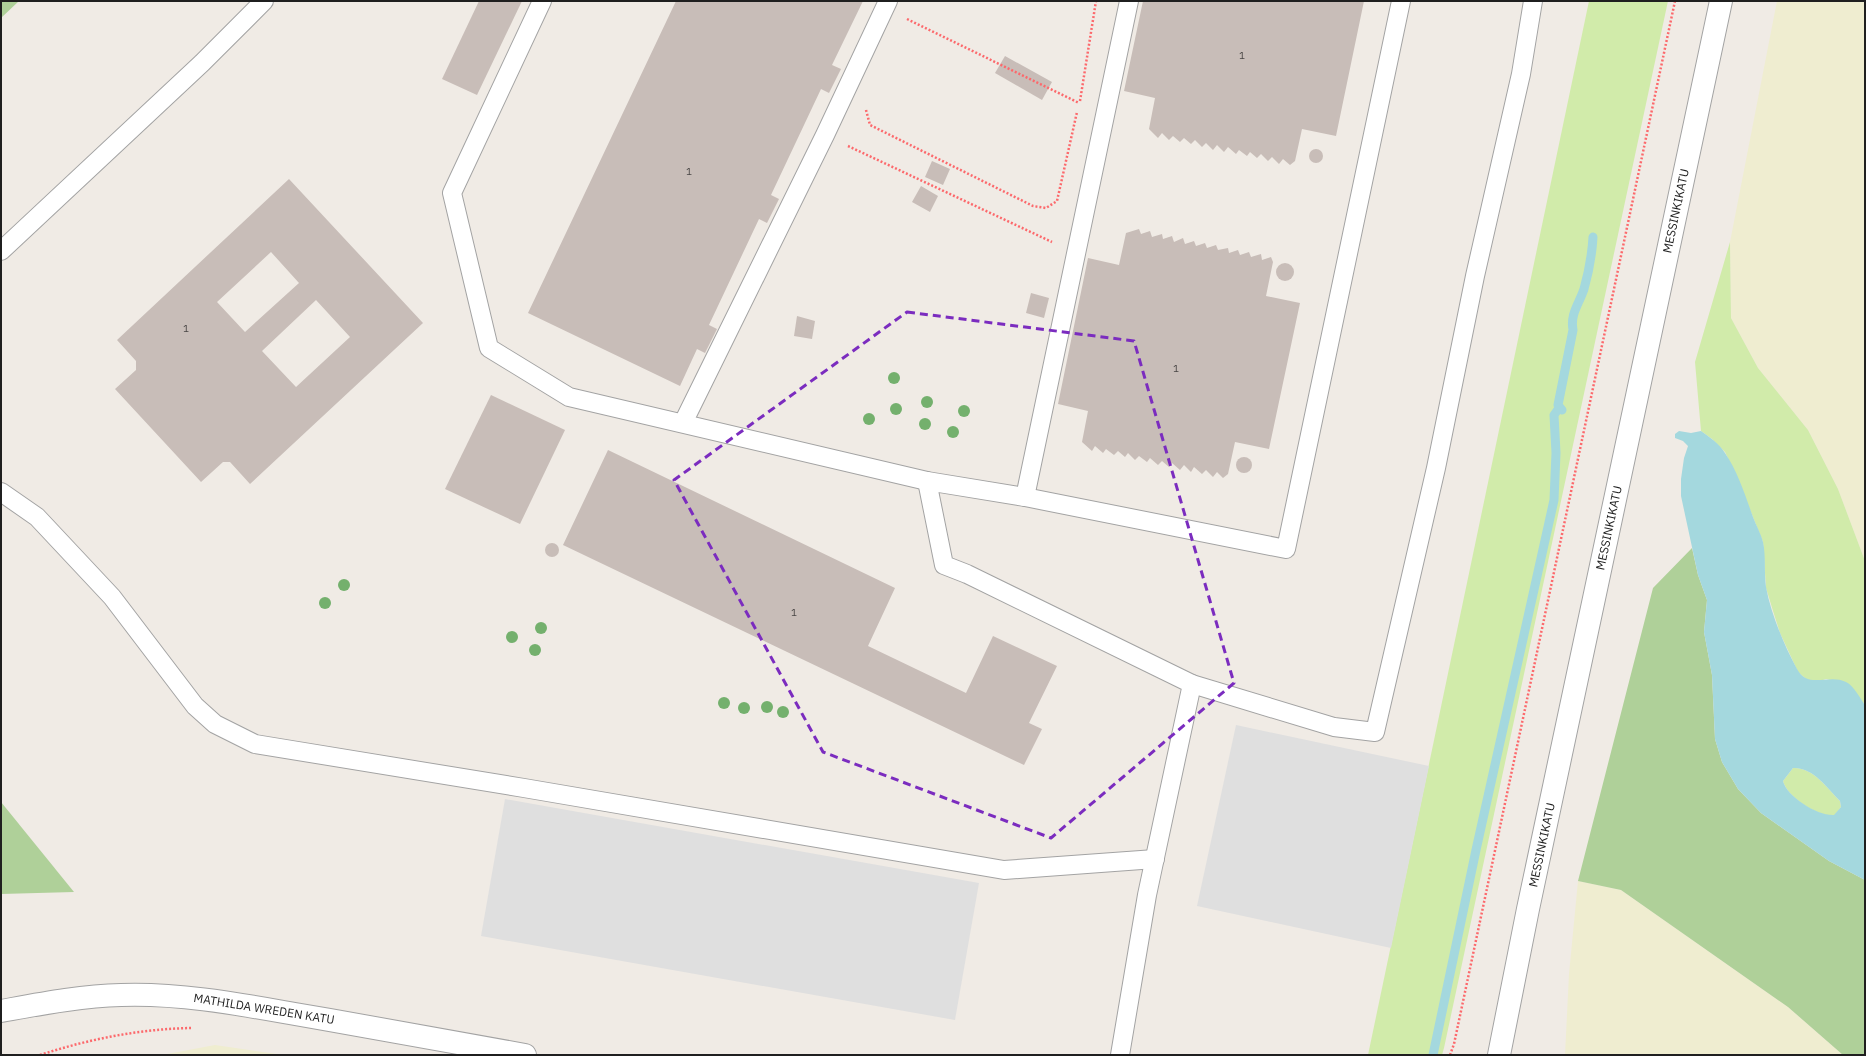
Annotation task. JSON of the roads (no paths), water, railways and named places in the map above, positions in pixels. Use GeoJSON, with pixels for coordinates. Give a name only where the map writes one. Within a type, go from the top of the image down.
{"type":"FeatureCollection","features":[{"type":"Feature","properties":{"kind":"street","name":"MESSINKIKATU"},"geometry":{"type":"LineString","coordinates":[[1500,1055],[1530,902],[1721,1]]}},
{"type":"Feature","properties":{"kind":"street","name":"MATHILDA WREDEN KATU"},"geometry":{"type":"LineString","coordinates":[[1,1011],[49,1003],[120,995],[158,995],[204,999],[254,1007],[525,1055]]}},
{"type":"Feature","properties":{"kind":"lane"},"geometry":{"type":"LineString","coordinates":[[1,251],[202,63],[264,1]]}},
{"type":"Feature","properties":{"kind":"lane"},"geometry":{"type":"LineString","coordinates":[[542,1],[452,193],[489,348],[569,397],[927,481],[1025,497],[1286,549],[1401,1]]}},
{"type":"Feature","properties":{"kind":"lane"},"geometry":{"type":"LineString","coordinates":[[683,423],[825,135],[888,1]]}},
{"type":"Feature","properties":{"kind":"lane"},"geometry":{"type":"LineString","coordinates":[[1025,497],[1129,1]]}},
{"type":"Feature","properties":{"kind":"lane"},"geometry":{"type":"LineString","coordinates":[[927,481],[944,565],[967,574],[1192,684],[1334,727],[1375,732],[1436,468],[1475,276],[1521,74],[1533,1]]}},
{"type":"Feature","properties":{"kind":"lane"},"geometry":{"type":"LineString","coordinates":[[1,492],[37,517],[112,597],[195,706],[215,724],[255,744],[524,788],[1004,870],[1155,859]]}},
{"type":"Feature","properties":{"kind":"lane"},"geometry":{"type":"LineString","coordinates":[[1120,1055],[1155,859],[1192,684]]}},
{"type":"Feature","properties":{"kind":"water"},"geometry":{"type":"Polygon","coordinates":[[[1679,431],[1691,433],[1701,431],[1720,446],[1734,468],[1763,542],[1766,587],[1771,608],[1787,650],[1797,669],[1807,679],[1833,679],[1846,682],[1854,689],[1865,705],[1865,880],[1829,861],[1761,813],[1738,789],[1722,762],[1715,739],[1712,675],[1704,632],[1707,600],[1698,575],[1681,496],[1681,479],[1684,458],[1688,446],[1683,441],[1675,438],[1675,434],[1679,431]],[[1793,768],[1783,781],[1790,793],[1812,809],[1834,815],[1841,807],[1840,801],[1819,779],[1807,771],[1793,768]]]}},
{"type":"Feature","properties":{"kind":"waterway"},"geometry":{"type":"LineString","coordinates":[[1562,410],[1558,405],[1573,330],[1572,324],[1586,282],[1593,237]]}},
{"type":"Feature","properties":{"kind":"waterway"},"geometry":{"type":"LineString","coordinates":[[1433,1055],[1476,850],[1554,500],[1556,453],[1554,415],[1559,408]]}}]}
